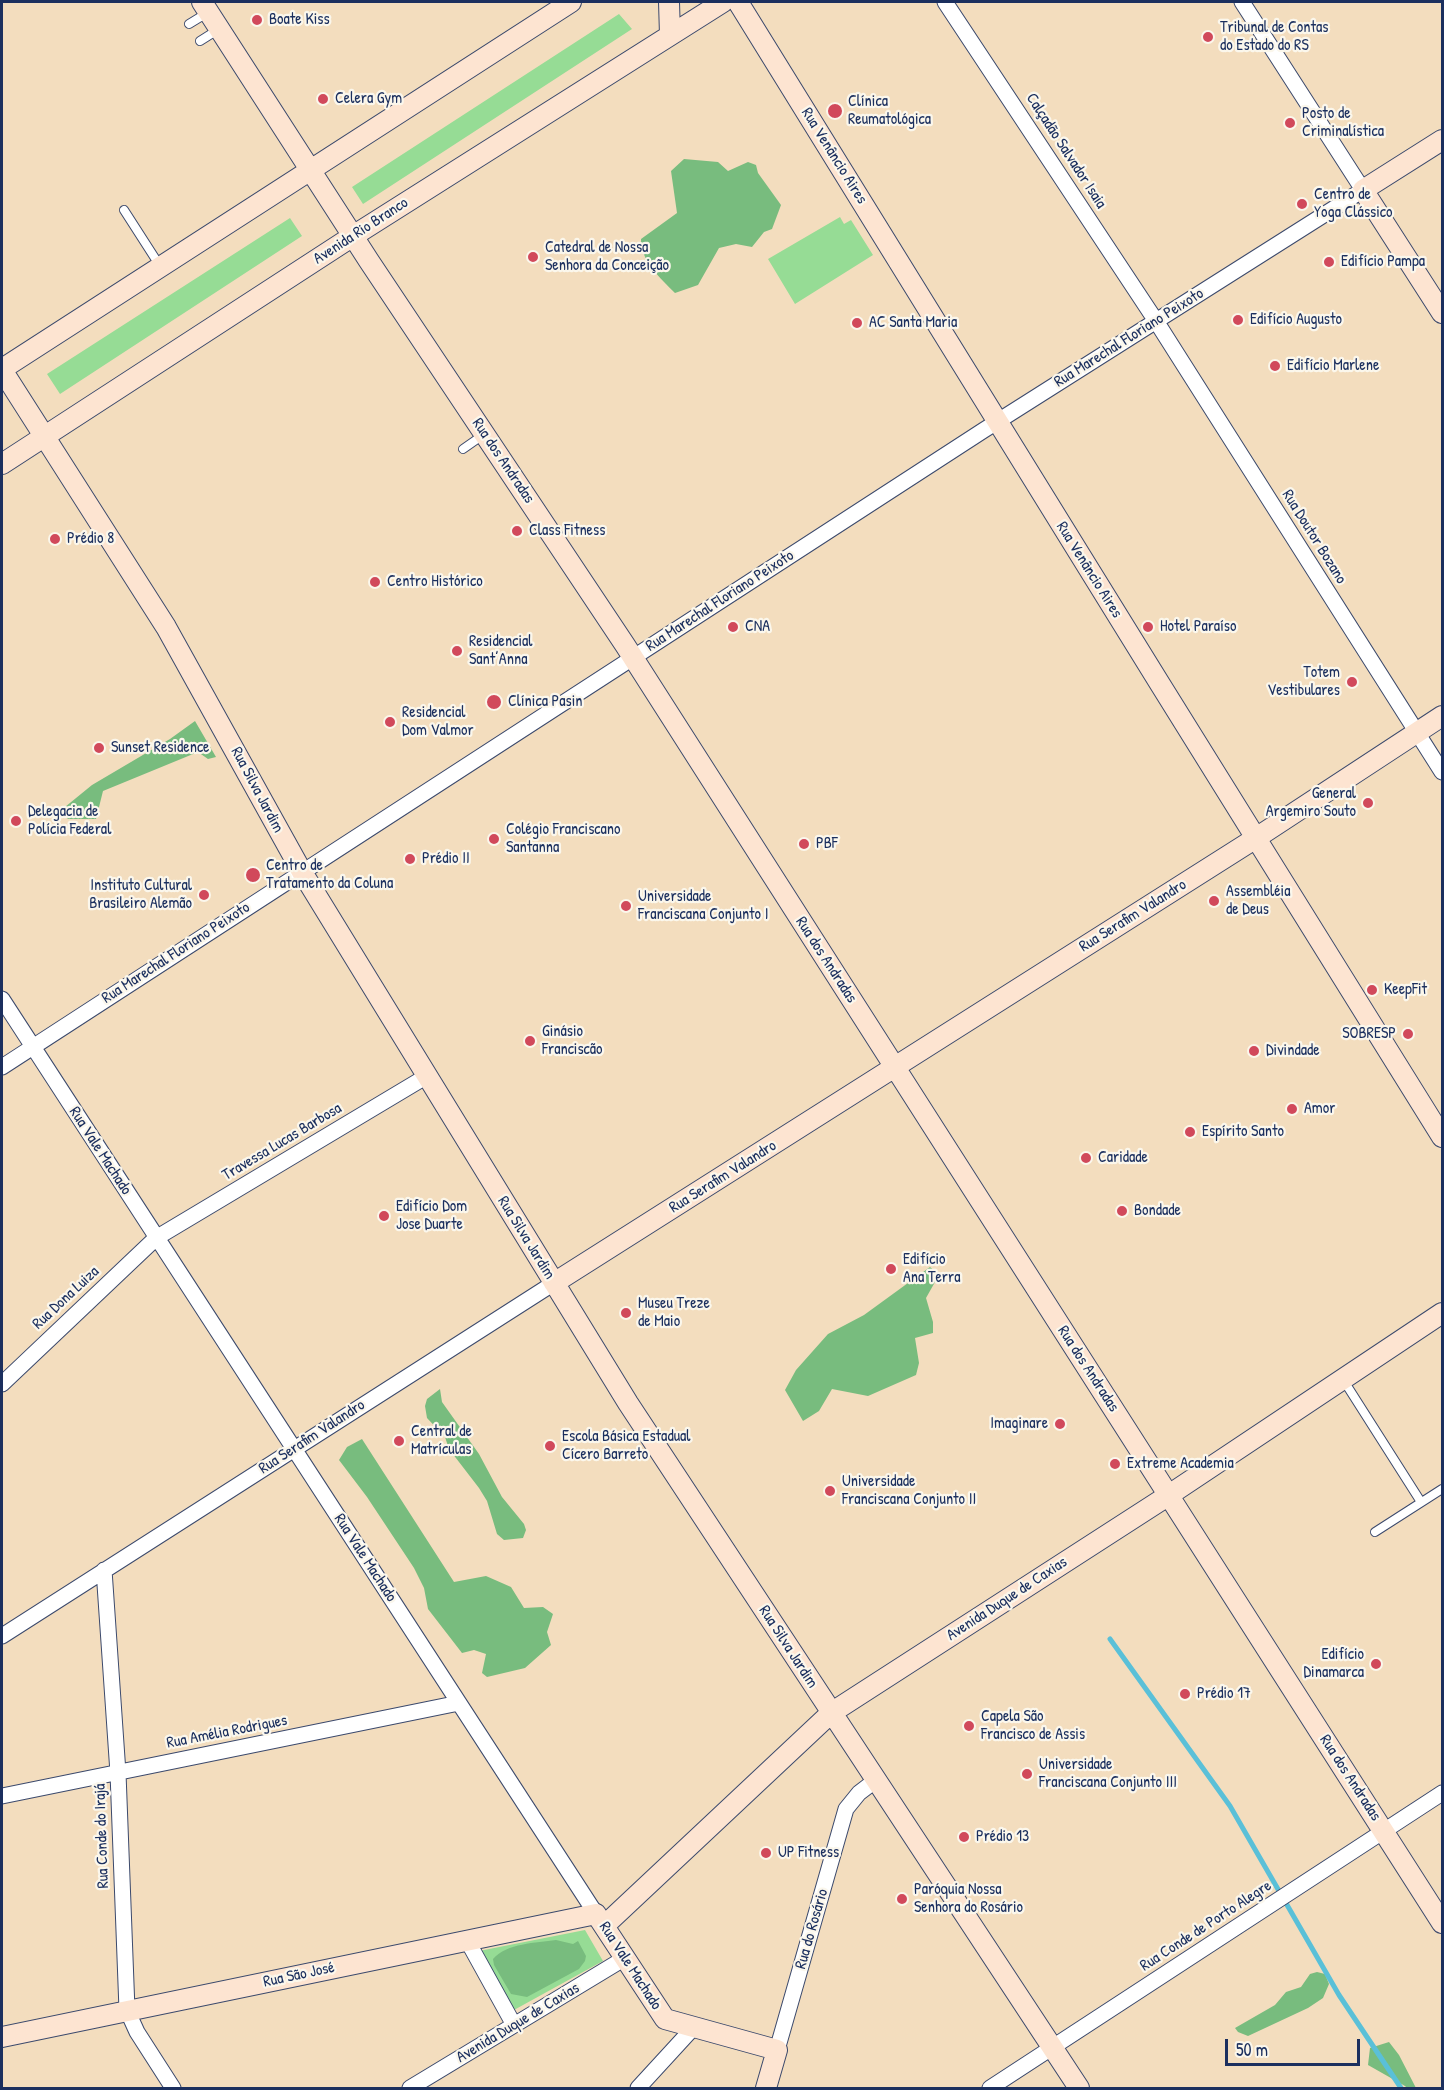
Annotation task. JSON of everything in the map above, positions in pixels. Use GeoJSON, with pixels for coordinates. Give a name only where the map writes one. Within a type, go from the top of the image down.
{"type":"FeatureCollection","features":[{"type":"Feature","properties":{"kind":"street"},"geometry":{"type":"LineString","coordinates":[[2,370],[571,2]]}},
{"type":"Feature","properties":{"kind":"street"},"geometry":{"type":"LineString","coordinates":[[669,2],[670,35]]}},
{"type":"Feature","properties":{"kind":"street","name":"Avenida Rio Branco"},"geometry":{"type":"LineString","coordinates":[[2,464],[353,236],[723,2]]}},
{"type":"Feature","properties":{"kind":"street","name":"Rua Venâncio Aires"},"geometry":{"type":"LineString","coordinates":[[738,2],[1443,1137]]}},
{"type":"Feature","properties":{"kind":"street","name":"Calçadão Salvador Isaia"},"geometry":{"type":"LineString","coordinates":[[945,2],[1156,321]]}},
{"type":"Feature","properties":{"kind":"street"},"geometry":{"type":"LineString","coordinates":[[1242,2],[1443,313]]}},
{"type":"Feature","properties":{"kind":"street","name":"Rua dos Andradas"},"geometry":{"type":"LineString","coordinates":[[205,7],[353,236],[633,657],[1443,1923]]}},
{"type":"Feature","properties":{"kind":"street","name":"Rua Marechal Floriano Peixoto"},"geometry":{"type":"LineString","coordinates":[[2,1067],[998,421],[1443,141]]}},
{"type":"Feature","properties":{"kind":"street","name":"Rua Doutor Bozano"},"geometry":{"type":"LineString","coordinates":[[1156,321],[1443,772]]}},
{"type":"Feature","properties":{"kind":"street","name":"Rua Silva Jardim"},"geometry":{"type":"LineString","coordinates":[[2,370],[166,627],[302,872],[628,1403],[1079,2088]]}},
{"type":"Feature","properties":{"kind":"street","name":"Rua Serafim Valandro"},"geometry":{"type":"LineString","coordinates":[[2,1636],[1256,838],[1443,716]]}},
{"type":"Feature","properties":{"kind":"street","name":"Rua Vale Machado"},"geometry":{"type":"LineString","coordinates":[[2,999],[665,2019],[777,2050]]}},
{"type":"Feature","properties":{"kind":"street","name":"Travessa Lucas Barbosa"},"geometry":{"type":"LineString","coordinates":[[156,1238],[427,1076]]}},
{"type":"Feature","properties":{"kind":"street","name":"Rua Dona Luiza"},"geometry":{"type":"LineString","coordinates":[[2,1384],[156,1238]]}},
{"type":"Feature","properties":{"kind":"street","name":"Avenida Duque de Caxias"},"geometry":{"type":"LineString","coordinates":[[600,1920],[831,1713],[1169,1495],[1443,1313]]}},
{"type":"Feature","properties":{"kind":"street","name":"Rua Conde do Irajá"},"geometry":{"type":"LineString","coordinates":[[104,1570],[118,1773],[127,2010],[137,2032],[173,2088]]}},
{"type":"Feature","properties":{"kind":"street","name":"Rua Amélia Rodrigues"},"geometry":{"type":"LineString","coordinates":[[2,1796],[459,1703]]}},
{"type":"Feature","properties":{"kind":"street","name":"Rua do Rosário"},"geometry":{"type":"LineString","coordinates":[[766,2088],[846,1809],[859,1793],[876,1780]]}},
{"type":"Feature","properties":{"kind":"street","name":"Rua Conde de Porto Alegre"},"geometry":{"type":"LineString","coordinates":[[990,2088],[1443,1793]]}},
{"type":"Feature","properties":{"kind":"street","name":"Rua São José"},"geometry":{"type":"LineString","coordinates":[[2,2037],[467,1941],[600,1920]]}},
{"type":"Feature","properties":{"kind":"street"},"geometry":{"type":"LineString","coordinates":[[467,1941],[514,2025]]}},
{"type":"Feature","properties":{"kind":"street","name":"Avenida Duque de Caxias"},"geometry":{"type":"LineString","coordinates":[[410,2088],[625,1958]]}},
{"type":"Feature","properties":{"kind":"street"},"geometry":{"type":"LineString","coordinates":[[638,2088],[694,2027]]}},
{"type":"Feature","properties":{"kind":"lane"},"geometry":{"type":"LineString","coordinates":[[189,24],[205,7]]}},
{"type":"Feature","properties":{"kind":"lane"},"geometry":{"type":"LineString","coordinates":[[200,41],[220,29]]}},
{"type":"Feature","properties":{"kind":"lane"},"geometry":{"type":"LineString","coordinates":[[124,210],[160,267]]}},
{"type":"Feature","properties":{"kind":"lane"},"geometry":{"type":"LineString","coordinates":[[463,449],[484,434]]}},
{"type":"Feature","properties":{"kind":"lane"},"geometry":{"type":"LineString","coordinates":[[1344,1379],[1421,1502]]}},
{"type":"Feature","properties":{"kind":"lane"},"geometry":{"type":"LineString","coordinates":[[1375,1532],[1443,1489]]}},
{"type":"Feature","properties":{"kind":"green space"},"geometry":{"type":"Polygon","coordinates":[[[619,14],[632,29],[363,204],[352,187],[619,14]]]}},
{"type":"Feature","properties":{"kind":"green space"},"geometry":{"type":"Polygon","coordinates":[[[684,159],[718,162],[728,171],[748,162],[756,165],[758,173],[781,205],[772,229],[764,232],[752,247],[736,244],[719,248],[698,285],[675,293],[648,262],[641,239],[677,213],[671,171],[684,159]]]}},
{"type":"Feature","properties":{"kind":"green space"},"geometry":{"type":"Polygon","coordinates":[[[840,217],[844,224],[851,220],[873,255],[795,304],[768,259],[840,217]]]}},
{"type":"Feature","properties":{"kind":"green space"},"geometry":{"type":"Polygon","coordinates":[[[290,218],[302,236],[60,394],[47,374],[290,218]]]}},
{"type":"Feature","properties":{"kind":"green space"},"geometry":{"type":"Polygon","coordinates":[[[195,721],[216,757],[208,759],[198,752],[103,791],[96,819],[68,819],[64,814],[65,807],[92,785],[170,739],[195,721]]]}},
{"type":"Feature","properties":{"kind":"green space"},"geometry":{"type":"Polygon","coordinates":[[[930,1267],[936,1272],[935,1282],[926,1298],[933,1322],[933,1333],[915,1338],[919,1363],[916,1375],[868,1396],[832,1389],[819,1411],[803,1421],[785,1390],[796,1370],[828,1334],[864,1315],[930,1267]]]}},
{"type":"Feature","properties":{"kind":"green space"},"geometry":{"type":"Polygon","coordinates":[[[440,1389],[442,1402],[479,1454],[502,1497],[524,1524],[526,1530],[523,1538],[504,1540],[497,1534],[487,1501],[449,1449],[445,1437],[427,1418],[425,1406],[427,1399],[440,1389]]]}},
{"type":"Feature","properties":{"kind":"green space"},"geometry":{"type":"Polygon","coordinates":[[[362,1439],[454,1582],[486,1576],[511,1587],[524,1608],[543,1607],[553,1614],[547,1632],[551,1645],[525,1668],[487,1677],[482,1673],[486,1654],[474,1650],[462,1653],[428,1609],[424,1588],[414,1568],[367,1497],[339,1460],[347,1447],[362,1439]]]}},
{"type":"Feature","properties":{"kind":"green space"},"geometry":{"type":"Polygon","coordinates":[[[585,1930],[603,1961],[514,2010],[479,1951],[585,1930]]]}},
{"type":"Feature","properties":{"kind":"green space"},"geometry":{"type":"Polygon","coordinates":[[[556,1940],[573,1944],[578,1941],[586,1956],[579,1969],[527,1997],[511,1994],[494,1965],[493,1959],[514,1947],[556,1940]]]}},
{"type":"Feature","properties":{"kind":"green space"},"geometry":{"type":"Polygon","coordinates":[[[1317,1972],[1325,1974],[1329,1984],[1323,1998],[1308,2008],[1248,2036],[1238,2032],[1235,2028],[1275,2005],[1286,1992],[1301,1987],[1310,1974],[1317,1972]]]}},
{"type":"Feature","properties":{"kind":"green space"},"geometry":{"type":"Polygon","coordinates":[[[1389,2042],[1399,2055],[1416,2088],[1407,2088],[1368,2065],[1370,2048],[1389,2042]]]}},
{"type":"Feature","properties":{"kind":"waterway"},"geometry":{"type":"LineString","coordinates":[[1110,1639],[1230,1806],[1339,1995],[1401,2088]]}},
{"type":"Feature","properties":{"kind":"place","name":"Boate Kiss"},"geometry":{"type":"Point","coordinates":[257,20]}},
{"type":"Feature","properties":{"kind":"place","name":"Tribunal de Contas do Estado do RS"},"geometry":{"type":"Point","coordinates":[1208,37]}},
{"type":"Feature","properties":{"kind":"place","name":"Celera Gym"},"geometry":{"type":"Point","coordinates":[323,99]}},
{"type":"Feature","properties":{"kind":"place","name":"Clínica Reumatológica"},"geometry":{"type":"Point","coordinates":[835,111]}},
{"type":"Feature","properties":{"kind":"place","name":"Posto de Criminalística"},"geometry":{"type":"Point","coordinates":[1290,123]}},
{"type":"Feature","properties":{"kind":"place","name":"Centro de Yoga Clássico"},"geometry":{"type":"Point","coordinates":[1302,204]}},
{"type":"Feature","properties":{"kind":"place","name":"Catedral de Nossa Senhora da Conceição"},"geometry":{"type":"Point","coordinates":[533,257]}},
{"type":"Feature","properties":{"kind":"place","name":"Edifício Pampa"},"geometry":{"type":"Point","coordinates":[1329,262]}},
{"type":"Feature","properties":{"kind":"place","name":"Edifício Augusto"},"geometry":{"type":"Point","coordinates":[1238,320]}},
{"type":"Feature","properties":{"kind":"place","name":"AC Santa Maria"},"geometry":{"type":"Point","coordinates":[857,323]}},
{"type":"Feature","properties":{"kind":"place","name":"Edifício Marlene"},"geometry":{"type":"Point","coordinates":[1275,366]}},
{"type":"Feature","properties":{"kind":"place","name":"Class Fitness"},"geometry":{"type":"Point","coordinates":[517,531]}},
{"type":"Feature","properties":{"kind":"place","name":"Prédio 8"},"geometry":{"type":"Point","coordinates":[55,539]}},
{"type":"Feature","properties":{"kind":"place","name":"Centro Histórico"},"geometry":{"type":"Point","coordinates":[375,582]}},
{"type":"Feature","properties":{"kind":"place","name":"CNA"},"geometry":{"type":"Point","coordinates":[733,627]}},
{"type":"Feature","properties":{"kind":"place","name":"Hotel Paraíso"},"geometry":{"type":"Point","coordinates":[1148,627]}},
{"type":"Feature","properties":{"kind":"place","name":"Residencial Sant’Anna"},"geometry":{"type":"Point","coordinates":[457,651]}},
{"type":"Feature","properties":{"kind":"place","name":"Totem Vestibulares"},"geometry":{"type":"Point","coordinates":[1352,682]}},
{"type":"Feature","properties":{"kind":"place","name":"Clínica Pasin"},"geometry":{"type":"Point","coordinates":[494,702]}},
{"type":"Feature","properties":{"kind":"place","name":"Residencial Dom Valmor"},"geometry":{"type":"Point","coordinates":[390,722]}},
{"type":"Feature","properties":{"kind":"place","name":"Sunset Residence"},"geometry":{"type":"Point","coordinates":[99,748]}},
{"type":"Feature","properties":{"kind":"place","name":"General Argemiro Souto"},"geometry":{"type":"Point","coordinates":[1368,803]}},
{"type":"Feature","properties":{"kind":"place","name":"Delegacia de Polícia Federal"},"geometry":{"type":"Point","coordinates":[16,821]}},
{"type":"Feature","properties":{"kind":"place","name":"Colégio Franciscano Santanna"},"geometry":{"type":"Point","coordinates":[494,839]}},
{"type":"Feature","properties":{"kind":"place","name":"PBF"},"geometry":{"type":"Point","coordinates":[804,844]}},
{"type":"Feature","properties":{"kind":"place","name":"Prédio II"},"geometry":{"type":"Point","coordinates":[410,859]}},
{"type":"Feature","properties":{"kind":"place","name":"Centro de Tratamento da Coluna"},"geometry":{"type":"Point","coordinates":[253,875]}},
{"type":"Feature","properties":{"kind":"place","name":"Instituto Cultural Brasileiro Alemão"},"geometry":{"type":"Point","coordinates":[204,895]}},
{"type":"Feature","properties":{"kind":"place","name":"Assembléia de Deus"},"geometry":{"type":"Point","coordinates":[1214,901]}},
{"type":"Feature","properties":{"kind":"place","name":"Universidade Franciscana Conjunto I"},"geometry":{"type":"Point","coordinates":[626,906]}},
{"type":"Feature","properties":{"kind":"place","name":"KeepFit"},"geometry":{"type":"Point","coordinates":[1372,990]}},
{"type":"Feature","properties":{"kind":"place","name":"SOBRESP"},"geometry":{"type":"Point","coordinates":[1408,1034]}},
{"type":"Feature","properties":{"kind":"place","name":"Ginásio Franciscão"},"geometry":{"type":"Point","coordinates":[530,1041]}},
{"type":"Feature","properties":{"kind":"place","name":"Divindade"},"geometry":{"type":"Point","coordinates":[1254,1051]}},
{"type":"Feature","properties":{"kind":"place","name":"Amor"},"geometry":{"type":"Point","coordinates":[1292,1109]}},
{"type":"Feature","properties":{"kind":"place","name":"Espírito Santo"},"geometry":{"type":"Point","coordinates":[1190,1132]}},
{"type":"Feature","properties":{"kind":"place","name":"Caridade"},"geometry":{"type":"Point","coordinates":[1086,1158]}},
{"type":"Feature","properties":{"kind":"place","name":"Bondade"},"geometry":{"type":"Point","coordinates":[1122,1211]}},
{"type":"Feature","properties":{"kind":"place","name":"Edifício Dom Jose Duarte"},"geometry":{"type":"Point","coordinates":[384,1216]}},
{"type":"Feature","properties":{"kind":"place","name":"Edifício Ana Terra"},"geometry":{"type":"Point","coordinates":[891,1269]}},
{"type":"Feature","properties":{"kind":"place","name":"Museu Treze de Maio"},"geometry":{"type":"Point","coordinates":[626,1313]}},
{"type":"Feature","properties":{"kind":"place","name":"Imaginare"},"geometry":{"type":"Point","coordinates":[1060,1424]}},
{"type":"Feature","properties":{"kind":"place","name":"Central de Matrículas"},"geometry":{"type":"Point","coordinates":[399,1441]}},
{"type":"Feature","properties":{"kind":"place","name":"Escola Básica Estadual Cícero Barreto"},"geometry":{"type":"Point","coordinates":[550,1446]}},
{"type":"Feature","properties":{"kind":"place","name":"Extreme Academia"},"geometry":{"type":"Point","coordinates":[1115,1464]}},
{"type":"Feature","properties":{"kind":"place","name":"Universidade Franciscana Conjunto II"},"geometry":{"type":"Point","coordinates":[830,1491]}},
{"type":"Feature","properties":{"kind":"place","name":"Edifício Dinamarca"},"geometry":{"type":"Point","coordinates":[1376,1664]}},
{"type":"Feature","properties":{"kind":"place","name":"Prédio 17"},"geometry":{"type":"Point","coordinates":[1185,1694]}},
{"type":"Feature","properties":{"kind":"place","name":"Capela São Francisco de Assis"},"geometry":{"type":"Point","coordinates":[969,1726]}},
{"type":"Feature","properties":{"kind":"place","name":"Universidade Franciscana Conjunto III"},"geometry":{"type":"Point","coordinates":[1027,1774]}},
{"type":"Feature","properties":{"kind":"place","name":"Prédio 13"},"geometry":{"type":"Point","coordinates":[964,1837]}},
{"type":"Feature","properties":{"kind":"place","name":"UP Fitness"},"geometry":{"type":"Point","coordinates":[766,1853]}},
{"type":"Feature","properties":{"kind":"place","name":"Paróquia Nossa Senhora do Rosário"},"geometry":{"type":"Point","coordinates":[902,1899]}}]}
